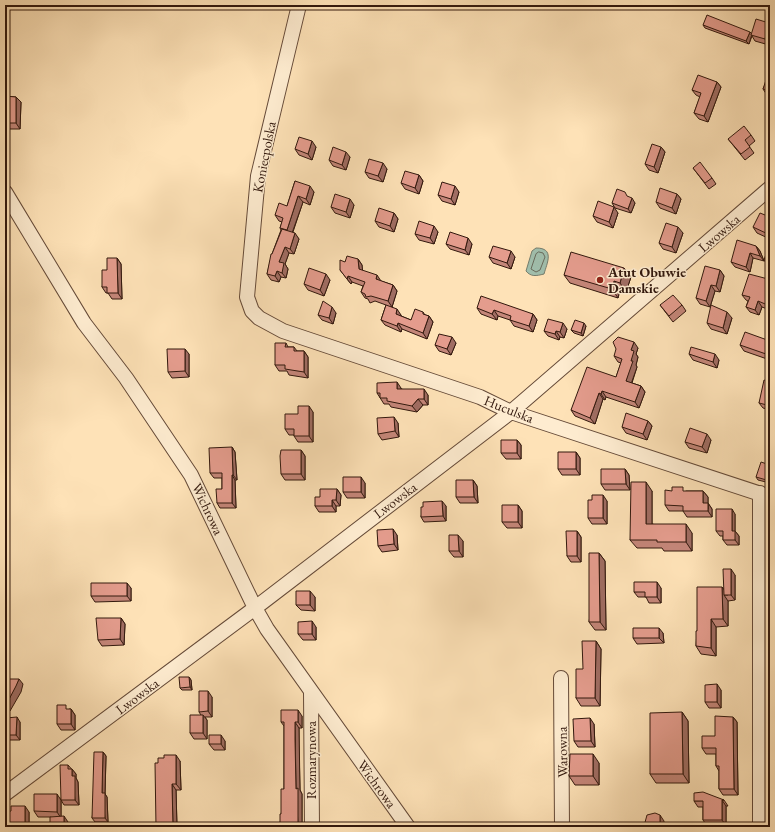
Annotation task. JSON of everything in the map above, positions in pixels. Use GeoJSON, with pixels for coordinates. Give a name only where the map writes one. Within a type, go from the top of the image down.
{"type":"FeatureCollection","features":[{"type":"Feature","properties":{"kind":"street","name":"Koniecpolska"},"geometry":{"type":"LineString","coordinates":[[252,311],[248,297],[258,176],[299,5]]}},
{"type":"Feature","properties":{"kind":"street","name":"Lwowska"},"geometry":{"type":"LineString","coordinates":[[5,794],[254,608],[511,412],[770,188]]}},
{"type":"Feature","properties":{"kind":"street","name":"Wichrowa"},"geometry":{"type":"LineString","coordinates":[[5,192],[84,323],[126,378],[191,475],[254,608],[267,629],[408,827]]}},
{"type":"Feature","properties":{"kind":"street","name":"Huculska"},"geometry":{"type":"LineString","coordinates":[[252,311],[268,324],[307,340],[480,397],[511,412],[765,495]]}},
{"type":"Feature","properties":{"kind":"street"},"geometry":{"type":"LineString","coordinates":[[760,827],[765,495]]}},
{"type":"Feature","properties":{"kind":"street","name":"Warowna"},"geometry":{"type":"LineString","coordinates":[[561,678],[562,827]]}},
{"type":"Feature","properties":{"kind":"street","name":"Rozmarynowa"},"geometry":{"type":"LineString","coordinates":[[311,692],[312,827]]}},
{"type":"Feature","properties":{"kind":"water"},"geometry":{"type":"Polygon","coordinates":[[[536,248],[542,249],[548,253],[548,261],[544,274],[534,276],[526,271],[532,251],[536,248]]]}},
{"type":"Feature","properties":{"kind":"building"},"geometry":{"type":"Polygon","coordinates":[[[707,15],[750,32],[746,41],[703,25],[707,15]]]}},
{"type":"Feature","properties":{"kind":"building"},"geometry":{"type":"Polygon","coordinates":[[[756,19],[769,23],[765,39],[751,35],[756,19]]]}},
{"type":"Feature","properties":{"kind":"building"},"geometry":{"type":"Polygon","coordinates":[[[768,74],[770,74],[770,91],[763,89],[768,74]]]}},
{"type":"Feature","properties":{"kind":"building"},"geometry":{"type":"Polygon","coordinates":[[[698,75],[717,82],[704,116],[694,113],[701,93],[692,90],[698,75]]]}},
{"type":"Feature","properties":{"kind":"building"},"geometry":{"type":"Polygon","coordinates":[[[5,96],[16,97],[16,123],[5,123],[5,96]]]}},
{"type":"Feature","properties":{"kind":"building"},"geometry":{"type":"Polygon","coordinates":[[[744,126],[751,135],[745,140],[750,147],[741,154],[728,139],[744,126]]]}},
{"type":"Feature","properties":{"kind":"building"},"geometry":{"type":"Polygon","coordinates":[[[299,137],[312,141],[308,154],[295,149],[299,137]]]}},
{"type":"Feature","properties":{"kind":"building"},"geometry":{"type":"Polygon","coordinates":[[[652,144],[661,147],[654,167],[645,164],[652,144]]]}},
{"type":"Feature","properties":{"kind":"building"},"geometry":{"type":"Polygon","coordinates":[[[333,147],[346,152],[342,165],[329,160],[333,147]]]}},
{"type":"Feature","properties":{"kind":"building"},"geometry":{"type":"Polygon","coordinates":[[[369,159],[383,163],[378,176],[365,172],[369,159]]]}},
{"type":"Feature","properties":{"kind":"building"},"geometry":{"type":"Polygon","coordinates":[[[700,162],[712,178],[705,183],[693,168],[700,162]]]}},
{"type":"Feature","properties":{"kind":"building"},"geometry":{"type":"Polygon","coordinates":[[[405,171],[419,175],[415,188],[401,183],[405,171]]]}},
{"type":"Feature","properties":{"kind":"building"},"geometry":{"type":"Polygon","coordinates":[[[295,181],[310,186],[306,199],[298,196],[287,230],[280,228],[283,218],[275,215],[279,203],[287,206],[295,181]]]}},
{"type":"Feature","properties":{"kind":"building"},"geometry":{"type":"Polygon","coordinates":[[[442,182],[455,186],[451,199],[438,195],[442,182]]]}},
{"type":"Feature","properties":{"kind":"building"},"geometry":{"type":"Polygon","coordinates":[[[660,188],[677,194],[672,208],[656,202],[660,188]]]}},
{"type":"Feature","properties":{"kind":"building"},"geometry":{"type":"Polygon","coordinates":[[[617,189],[625,192],[627,196],[632,198],[628,209],[612,203],[617,189]]]}},
{"type":"Feature","properties":{"kind":"building"},"geometry":{"type":"Polygon","coordinates":[[[335,194],[350,199],[346,212],[331,207],[335,194]]]}},
{"type":"Feature","properties":{"kind":"building"},"geometry":{"type":"Polygon","coordinates":[[[598,201],[614,207],[609,222],[593,216],[598,201]]]}},
{"type":"Feature","properties":{"kind":"building"},"geometry":{"type":"Polygon","coordinates":[[[379,208],[394,213],[390,226],[375,221],[379,208]]]}},
{"type":"Feature","properties":{"kind":"building"},"geometry":{"type":"Polygon","coordinates":[[[760,213],[770,217],[770,235],[753,227],[760,213]]]}},
{"type":"Feature","properties":{"kind":"building"},"geometry":{"type":"Polygon","coordinates":[[[419,221],[434,226],[430,238],[415,234],[419,221]]]}},
{"type":"Feature","properties":{"kind":"building"},"geometry":{"type":"Polygon","coordinates":[[[666,223],[678,227],[672,247],[659,243],[666,223]]]}},
{"type":"Feature","properties":{"kind":"building"},"geometry":{"type":"Polygon","coordinates":[[[282,229],[295,233],[290,249],[285,247],[279,262],[284,263],[282,273],[277,271],[275,276],[267,274],[271,254],[282,229]]]}},
{"type":"Feature","properties":{"kind":"building"},"geometry":{"type":"Polygon","coordinates":[[[450,232],[468,238],[465,250],[446,244],[450,232]]]}},
{"type":"Feature","properties":{"kind":"building"},"geometry":{"type":"Polygon","coordinates":[[[737,240],[756,246],[760,256],[750,253],[746,267],[731,262],[737,240]]]}},
{"type":"Feature","properties":{"kind":"building"},"geometry":{"type":"Polygon","coordinates":[[[493,246],[511,251],[507,263],[489,257],[493,246]]]}},
{"type":"Feature","properties":{"kind":"building"},"geometry":{"type":"Polygon","coordinates":[[[768,248],[770,249],[770,261],[764,260],[768,248]]]}},
{"type":"Feature","properties":{"kind":"building"},"geometry":{"type":"Polygon","coordinates":[[[571,252],[624,268],[620,283],[614,281],[612,289],[564,275],[571,252]]]}},
{"type":"Feature","properties":{"kind":"building"},"geometry":{"type":"Polygon","coordinates":[[[347,256],[358,259],[359,269],[377,275],[376,279],[393,285],[388,301],[371,296],[366,297],[365,294],[361,292],[365,282],[348,276],[347,279],[340,270],[340,260],[345,262],[347,256]]]}},
{"type":"Feature","properties":{"kind":"building"},"geometry":{"type":"Polygon","coordinates":[[[107,258],[117,258],[118,293],[107,293],[107,287],[102,287],[102,270],[107,270],[107,258]]]}},
{"type":"Feature","properties":{"kind":"building"},"geometry":{"type":"Polygon","coordinates":[[[705,266],[720,270],[716,286],[711,285],[706,301],[696,298],[705,266]]]}},
{"type":"Feature","properties":{"kind":"building"},"geometry":{"type":"Polygon","coordinates":[[[309,268],[326,274],[320,290],[304,284],[309,268]]]}},
{"type":"Feature","properties":{"kind":"building"},"geometry":{"type":"Polygon","coordinates":[[[770,273],[770,306],[758,301],[755,310],[746,307],[750,297],[742,295],[749,274],[768,279],[770,273]]]}},
{"type":"Feature","properties":{"kind":"building"},"geometry":{"type":"Polygon","coordinates":[[[673,295],[682,305],[669,316],[660,305],[673,295]]]}},
{"type":"Feature","properties":{"kind":"building"},"geometry":{"type":"Polygon","coordinates":[[[481,296],[533,314],[529,326],[510,320],[511,316],[494,310],[492,314],[477,308],[481,296]]]}},
{"type":"Feature","properties":{"kind":"building"},"geometry":{"type":"Polygon","coordinates":[[[323,301],[332,307],[329,318],[318,315],[323,301]]]}},
{"type":"Feature","properties":{"kind":"building"},"geometry":{"type":"Polygon","coordinates":[[[386,305],[397,309],[396,314],[411,320],[415,309],[429,316],[423,333],[398,323],[397,326],[381,320],[386,305]]]}},
{"type":"Feature","properties":{"kind":"building"},"geometry":{"type":"Polygon","coordinates":[[[711,305],[727,312],[723,328],[707,323],[711,305]]]}},
{"type":"Feature","properties":{"kind":"building"},"geometry":{"type":"Polygon","coordinates":[[[548,319],[563,323],[560,332],[556,331],[555,334],[544,331],[548,319]]]}},
{"type":"Feature","properties":{"kind":"building"},"geometry":{"type":"Polygon","coordinates":[[[575,320],[584,323],[581,333],[571,330],[575,320]]]}},
{"type":"Feature","properties":{"kind":"building"},"geometry":{"type":"Polygon","coordinates":[[[745,332],[770,341],[766,354],[740,345],[745,332]]]}},
{"type":"Feature","properties":{"kind":"building"},"geometry":{"type":"Polygon","coordinates":[[[439,334],[452,337],[447,349],[435,345],[439,334]]]}},
{"type":"Feature","properties":{"kind":"building"},"geometry":{"type":"Polygon","coordinates":[[[618,337],[634,342],[631,350],[634,351],[631,361],[633,361],[626,381],[641,386],[635,402],[602,391],[601,394],[599,393],[590,418],[571,410],[587,367],[616,377],[622,359],[614,356],[616,349],[613,342],[618,337]]]}},
{"type":"Feature","properties":{"kind":"building"},"geometry":{"type":"Polygon","coordinates":[[[275,343],[286,343],[285,347],[294,347],[294,351],[304,351],[304,372],[285,369],[285,365],[275,365],[275,343]]]}},
{"type":"Feature","properties":{"kind":"building"},"geometry":{"type":"Polygon","coordinates":[[[691,347],[715,354],[713,362],[689,354],[691,347]]]}},
{"type":"Feature","properties":{"kind":"building"},"geometry":{"type":"Polygon","coordinates":[[[167,349],[185,349],[185,371],[168,372],[167,349]]]}},
{"type":"Feature","properties":{"kind":"building"},"geometry":{"type":"Polygon","coordinates":[[[770,375],[770,398],[769,397],[767,405],[759,403],[764,380],[768,381],[770,375]]]}},
{"type":"Feature","properties":{"kind":"building"},"geometry":{"type":"Polygon","coordinates":[[[397,382],[397,389],[424,389],[424,399],[418,399],[412,406],[387,401],[387,398],[380,398],[380,393],[377,393],[377,383],[397,382]]]}},
{"type":"Feature","properties":{"kind":"building"},"geometry":{"type":"Polygon","coordinates":[[[298,406],[309,406],[309,436],[294,436],[294,429],[285,429],[285,414],[298,414],[298,406]]]}},
{"type":"Feature","properties":{"kind":"building"},"geometry":{"type":"Polygon","coordinates":[[[626,413],[648,421],[643,434],[622,427],[626,413]]]}},
{"type":"Feature","properties":{"kind":"building"},"geometry":{"type":"Polygon","coordinates":[[[394,417],[395,431],[378,434],[377,418],[394,417]]]}},
{"type":"Feature","properties":{"kind":"building"},"geometry":{"type":"Polygon","coordinates":[[[690,428],[707,434],[702,447],[685,442],[690,428]]]}},
{"type":"Feature","properties":{"kind":"building"},"geometry":{"type":"Polygon","coordinates":[[[501,440],[517,440],[517,453],[501,453],[501,440]]]}},
{"type":"Feature","properties":{"kind":"building"},"geometry":{"type":"Polygon","coordinates":[[[232,447],[232,503],[217,503],[216,489],[222,489],[222,473],[210,473],[209,448],[232,447]]]}},
{"type":"Feature","properties":{"kind":"building"},"geometry":{"type":"Polygon","coordinates":[[[281,450],[301,450],[301,474],[281,474],[281,450]]]}},
{"type":"Feature","properties":{"kind":"building"},"geometry":{"type":"Polygon","coordinates":[[[558,452],[576,452],[576,469],[558,469],[558,452]]]}},
{"type":"Feature","properties":{"kind":"building"},"geometry":{"type":"Polygon","coordinates":[[[761,462],[770,465],[770,481],[756,477],[761,462]]]}},
{"type":"Feature","properties":{"kind":"building"},"geometry":{"type":"Polygon","coordinates":[[[601,469],[625,469],[626,484],[601,484],[601,469]]]}},
{"type":"Feature","properties":{"kind":"building"},"geometry":{"type":"Polygon","coordinates":[[[343,477],[361,477],[361,492],[343,492],[343,477]]]}},
{"type":"Feature","properties":{"kind":"building"},"geometry":{"type":"Polygon","coordinates":[[[456,480],[473,480],[474,497],[456,497],[456,480]]]}},
{"type":"Feature","properties":{"kind":"building"},"geometry":{"type":"Polygon","coordinates":[[[631,482],[646,482],[646,524],[686,524],[686,542],[630,540],[631,482]]]}},
{"type":"Feature","properties":{"kind":"building"},"geometry":{"type":"Polygon","coordinates":[[[672,487],[683,487],[683,491],[703,491],[703,503],[708,503],[708,511],[683,511],[683,506],[665,505],[665,490],[672,491],[672,487]]]}},
{"type":"Feature","properties":{"kind":"building"},"geometry":{"type":"Polygon","coordinates":[[[320,489],[337,489],[336,500],[332,500],[332,506],[315,506],[315,497],[320,497],[320,489]]]}},
{"type":"Feature","properties":{"kind":"building"},"geometry":{"type":"Polygon","coordinates":[[[592,495],[603,495],[603,518],[588,518],[588,500],[592,500],[592,495]]]}},
{"type":"Feature","properties":{"kind":"building"},"geometry":{"type":"Polygon","coordinates":[[[442,501],[443,516],[421,517],[421,507],[423,507],[423,502],[442,501]]]}},
{"type":"Feature","properties":{"kind":"building"},"geometry":{"type":"Polygon","coordinates":[[[502,505],[518,505],[518,522],[502,522],[502,505]]]}},
{"type":"Feature","properties":{"kind":"building"},"geometry":{"type":"Polygon","coordinates":[[[716,509],[732,509],[732,531],[735,531],[735,540],[723,540],[723,531],[716,531],[716,509]]]}},
{"type":"Feature","properties":{"kind":"building"},"geometry":{"type":"Polygon","coordinates":[[[393,529],[394,544],[378,546],[377,530],[393,529]]]}},
{"type":"Feature","properties":{"kind":"building"},"geometry":{"type":"Polygon","coordinates":[[[566,531],[577,531],[577,556],[567,556],[566,531]]]}},
{"type":"Feature","properties":{"kind":"building"},"geometry":{"type":"Polygon","coordinates":[[[449,535],[458,535],[459,551],[449,551],[449,535]]]}},
{"type":"Feature","properties":{"kind":"building"},"geometry":{"type":"Polygon","coordinates":[[[589,553],[599,553],[600,622],[589,622],[589,553]]]}},
{"type":"Feature","properties":{"kind":"building"},"geometry":{"type":"Polygon","coordinates":[[[723,569],[731,569],[731,595],[724,595],[723,569]]]}},
{"type":"Feature","properties":{"kind":"building"},"geometry":{"type":"Polygon","coordinates":[[[634,582],[657,582],[657,597],[645,597],[645,592],[634,592],[634,582]]]}},
{"type":"Feature","properties":{"kind":"building"},"geometry":{"type":"Polygon","coordinates":[[[91,583],[127,583],[127,596],[91,596],[91,583]]]}},
{"type":"Feature","properties":{"kind":"building"},"geometry":{"type":"Polygon","coordinates":[[[697,587],[722,587],[723,619],[711,619],[711,648],[696,646],[697,587]]]}},
{"type":"Feature","properties":{"kind":"building"},"geometry":{"type":"Polygon","coordinates":[[[296,591],[310,591],[310,605],[296,605],[296,591]]]}},
{"type":"Feature","properties":{"kind":"building"},"geometry":{"type":"Polygon","coordinates":[[[96,618],[121,618],[120,639],[98,640],[96,618]]]}},
{"type":"Feature","properties":{"kind":"building"},"geometry":{"type":"Polygon","coordinates":[[[312,621],[312,634],[298,634],[298,622],[312,621]]]}},
{"type":"Feature","properties":{"kind":"building"},"geometry":{"type":"Polygon","coordinates":[[[633,628],[659,628],[659,638],[633,638],[633,628]]]}},
{"type":"Feature","properties":{"kind":"building"},"geometry":{"type":"Polygon","coordinates":[[[582,641],[596,641],[595,698],[576,698],[576,669],[583,669],[582,641]]]}},
{"type":"Feature","properties":{"kind":"building"},"geometry":{"type":"Polygon","coordinates":[[[179,677],[189,677],[190,687],[180,688],[179,677]]]}},
{"type":"Feature","properties":{"kind":"building"},"geometry":{"type":"Polygon","coordinates":[[[6,679],[19,679],[6,705],[6,679]]]}},
{"type":"Feature","properties":{"kind":"building"},"geometry":{"type":"Polygon","coordinates":[[[717,684],[717,702],[705,702],[705,685],[717,684]]]}},
{"type":"Feature","properties":{"kind":"building"},"geometry":{"type":"Polygon","coordinates":[[[199,691],[208,691],[208,711],[199,712],[199,691]]]}},
{"type":"Feature","properties":{"kind":"building"},"geometry":{"type":"Polygon","coordinates":[[[57,705],[66,705],[66,709],[71,709],[71,724],[57,724],[57,705]]]}},
{"type":"Feature","properties":{"kind":"building"},"geometry":{"type":"Polygon","coordinates":[[[281,710],[298,710],[298,722],[295,722],[295,739],[296,789],[298,788],[298,825],[295,825],[295,827],[283,827],[283,825],[280,825],[281,789],[284,789],[284,722],[281,722],[281,710]]]}},
{"type":"Feature","properties":{"kind":"building"},"geometry":{"type":"Polygon","coordinates":[[[682,712],[683,774],[650,774],[650,713],[682,712]]]}},
{"type":"Feature","properties":{"kind":"building"},"geometry":{"type":"Polygon","coordinates":[[[190,715],[203,715],[203,733],[190,733],[190,715]]]}},
{"type":"Feature","properties":{"kind":"building"},"geometry":{"type":"Polygon","coordinates":[[[715,716],[733,717],[734,789],[719,789],[719,766],[716,766],[716,748],[702,748],[702,736],[715,736],[715,716]]]}},
{"type":"Feature","properties":{"kind":"building"},"geometry":{"type":"Polygon","coordinates":[[[17,717],[16,735],[5,735],[6,718],[17,717]]]}},
{"type":"Feature","properties":{"kind":"building"},"geometry":{"type":"Polygon","coordinates":[[[590,718],[591,741],[574,741],[573,719],[590,718]]]}},
{"type":"Feature","properties":{"kind":"building"},"geometry":{"type":"Polygon","coordinates":[[[209,735],[221,735],[221,744],[209,744],[209,735]]]}},
{"type":"Feature","properties":{"kind":"building"},"geometry":{"type":"Polygon","coordinates":[[[94,752],[103,752],[102,793],[105,793],[105,818],[92,818],[94,752]]]}},
{"type":"Feature","properties":{"kind":"building"},"geometry":{"type":"Polygon","coordinates":[[[570,754],[593,754],[593,776],[569,776],[570,754]]]}},
{"type":"Feature","properties":{"kind":"building"},"geometry":{"type":"Polygon","coordinates":[[[164,755],[176,755],[176,784],[172,784],[173,827],[156,827],[155,763],[158,763],[158,758],[164,758],[164,755]]]}},
{"type":"Feature","properties":{"kind":"building"},"geometry":{"type":"Polygon","coordinates":[[[60,765],[68,765],[68,769],[72,769],[72,776],[75,776],[75,800],[61,800],[60,765]]]}},
{"type":"Feature","properties":{"kind":"building"},"geometry":{"type":"Polygon","coordinates":[[[703,792],[724,800],[722,800],[722,820],[703,820],[703,801],[694,801],[694,793],[703,792]]]}},
{"type":"Feature","properties":{"kind":"building"},"geometry":{"type":"Polygon","coordinates":[[[34,794],[57,794],[57,812],[34,811],[34,794]]]}},
{"type":"Feature","properties":{"kind":"building"},"geometry":{"type":"Polygon","coordinates":[[[11,806],[25,806],[25,826],[11,826],[11,823],[7,823],[7,812],[11,811],[11,806]]]}},
{"type":"Feature","properties":{"kind":"building"},"geometry":{"type":"Polygon","coordinates":[[[655,813],[660,815],[660,827],[644,826],[647,815],[655,813]]]}},
{"type":"Feature","properties":{"kind":"building"},"geometry":{"type":"Polygon","coordinates":[[[64,816],[64,827],[50,827],[50,817],[64,816]]]}},
{"type":"Feature","properties":{"kind":"building"},"geometry":{"type":"Polygon","coordinates":[[[690,824],[702,824],[702,827],[690,827],[690,824]]]}},
{"type":"Feature","properties":{"kind":"place","name":"Atut Obuwie Damskie"},"geometry":{"type":"Point","coordinates":[600,280]}}]}
